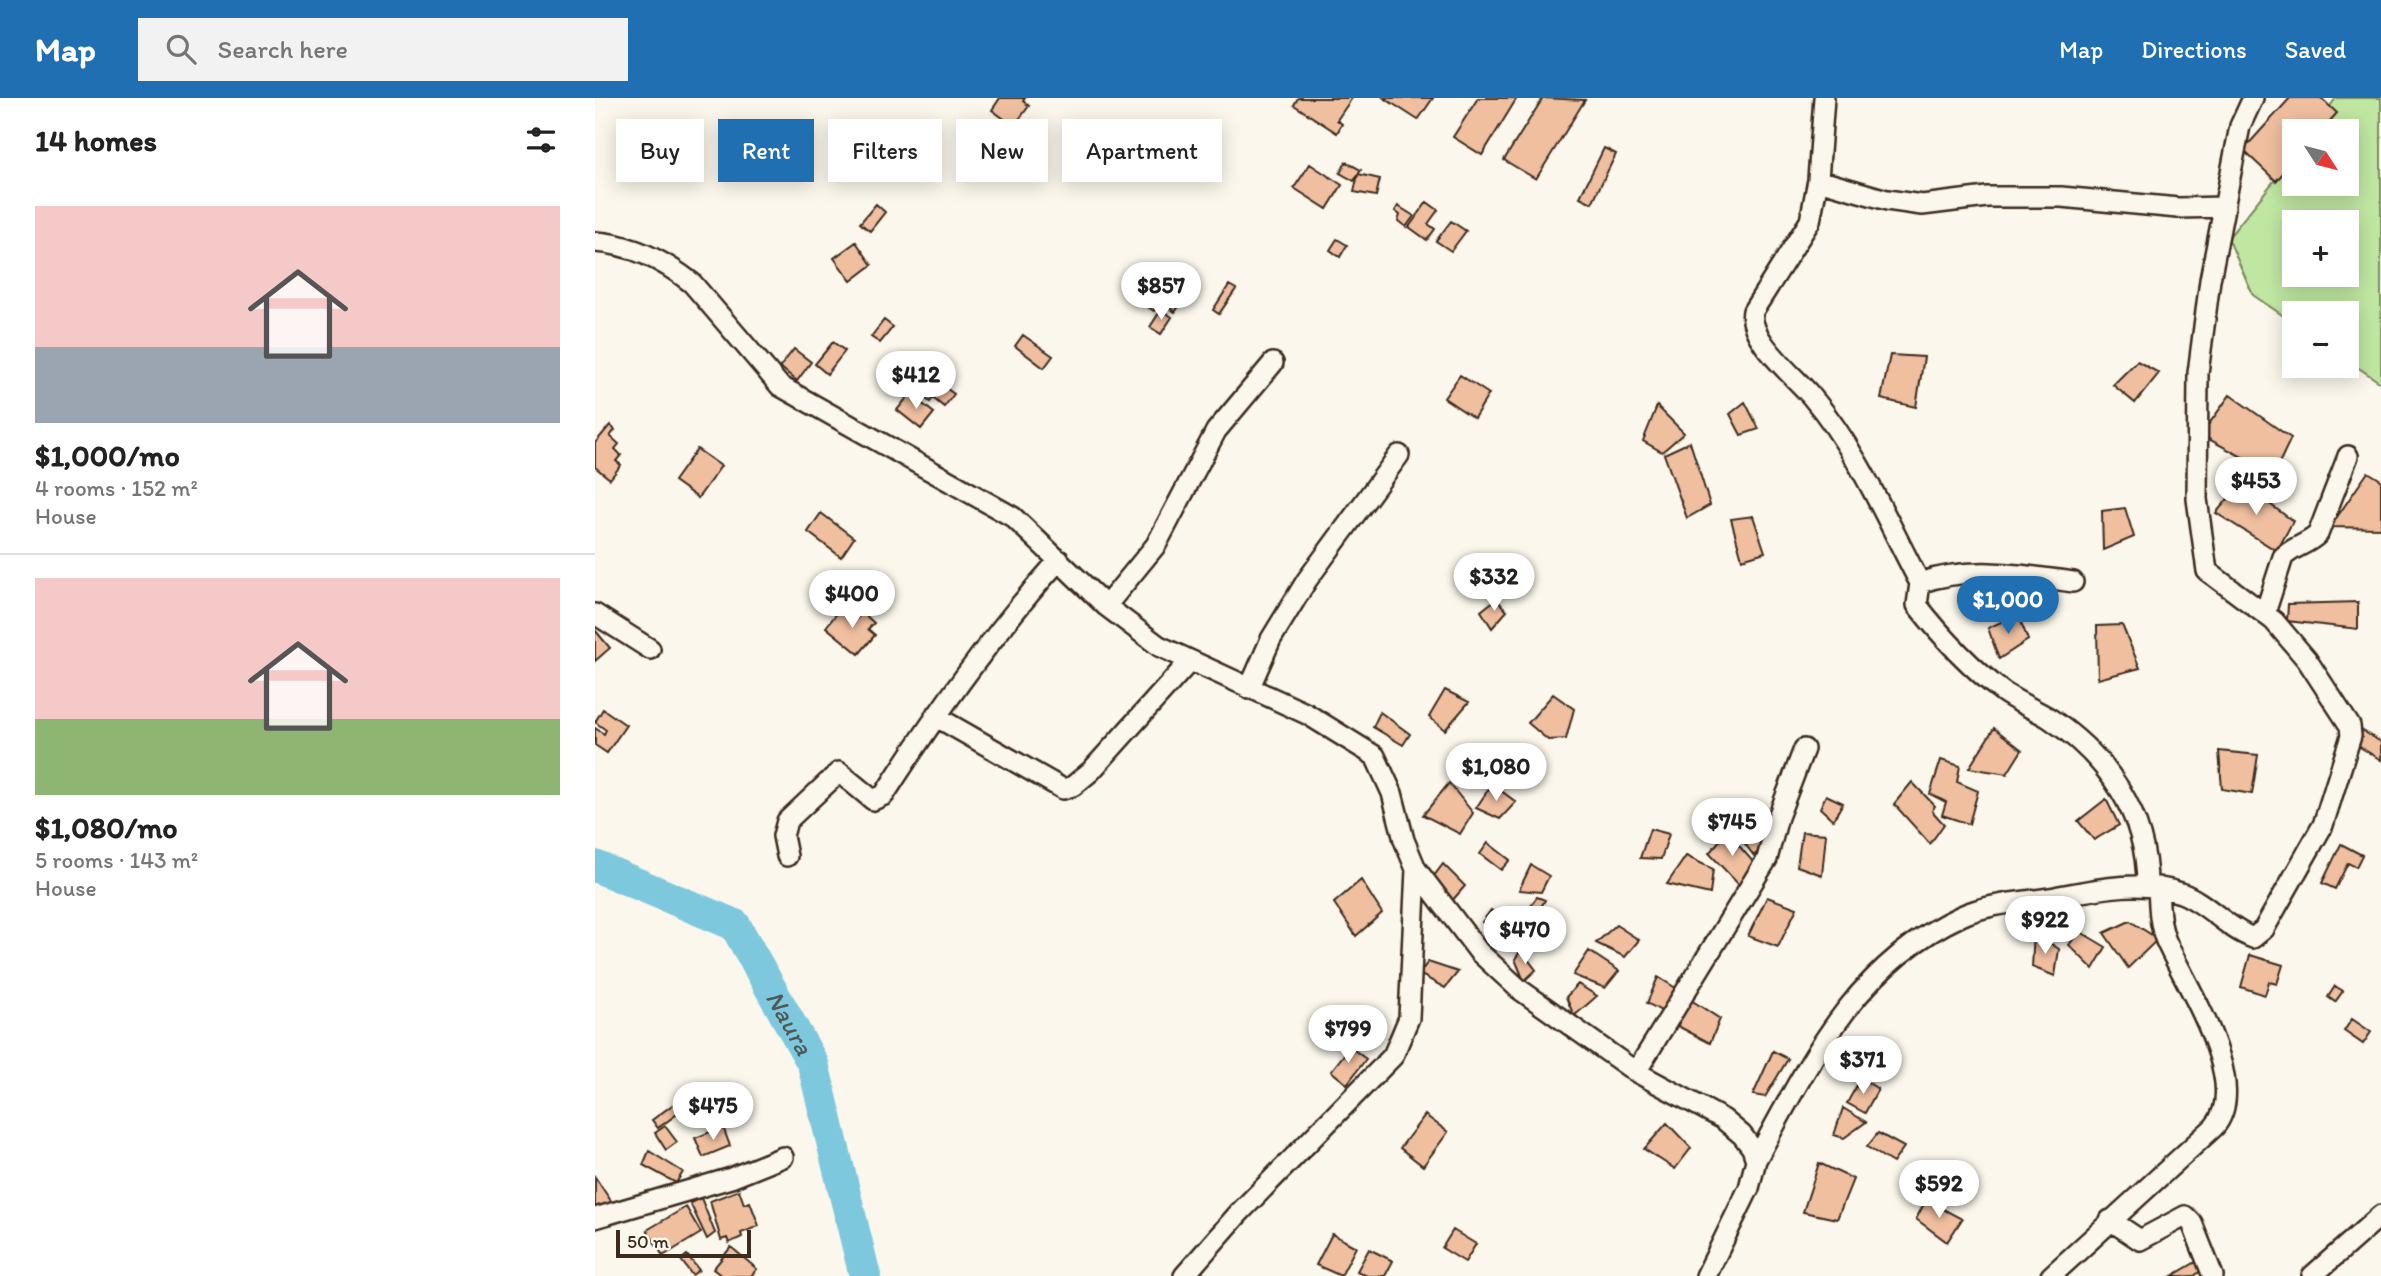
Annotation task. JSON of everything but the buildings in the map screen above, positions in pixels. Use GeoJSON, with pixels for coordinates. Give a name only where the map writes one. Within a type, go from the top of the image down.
{"type":"FeatureCollection","features":[{"type":"Feature","properties":{"kind":"street"},"geometry":{"type":"LineString","coordinates":[[1823,98],[1814,209],[1804,234],[1760,300],[1751,320],[1762,342],[1814,398],[1843,439],[1920,583],[1917,605],[1942,637],[1987,679],[2060,727],[2105,768],[2125,796],[2140,828],[2165,938],[2191,990],[2226,1078],[2225,1110],[2214,1127],[2051,1276]]}},
{"type":"Feature","properties":{"kind":"street"},"geometry":{"type":"LineString","coordinates":[[1706,1276],[1749,1188],[1756,1160],[1836,1021],[1870,978],[1916,943],[1962,915],[1988,908],[2112,887],[2152,886],[2192,898],[2253,938],[2264,929],[2323,825],[2351,736],[2350,726],[2307,660],[2265,613],[2214,579],[2207,571],[2201,542],[2196,456],[2198,373],[2210,280],[2240,126],[2253,98]]}},
{"type":"Feature","properties":{"kind":"street"},"geometry":{"type":"LineString","coordinates":[[1818,180],[1887,200],[1922,205],[1987,197],[2061,197],[2178,208],[2225,207]]}},
{"type":"Feature","properties":{"kind":"street"},"geometry":{"type":"LineString","coordinates":[[595,242],[635,249],[677,271],[692,283],[780,386],[996,506],[1021,524],[1106,606],[1159,646],[1307,714],[1375,756],[1392,793],[1404,840],[1416,869],[1479,952],[1509,980],[1636,1072],[1723,1119],[1742,1135],[1756,1160]]}},
{"type":"Feature","properties":{"kind":"street"},"geometry":{"type":"LineString","coordinates":[[1106,606],[1156,545],[1216,432],[1273,363]]}},
{"type":"Feature","properties":{"kind":"street"},"geometry":{"type":"LineString","coordinates":[[1249,689],[1271,639],[1307,580],[1399,456]]}},
{"type":"Feature","properties":{"kind":"street"},"geometry":{"type":"LineString","coordinates":[[2265,613],[2283,557],[2309,543],[2318,534],[2348,456]]}},
{"type":"Feature","properties":{"kind":"street"},"geometry":{"type":"LineString","coordinates":[[787,856],[783,836],[786,821],[834,775],[843,772],[866,795],[873,800],[879,799],[935,716],[1013,611],[1059,560]]}},
{"type":"Feature","properties":{"kind":"street"},"geometry":{"type":"LineString","coordinates":[[1920,583],[1935,578],[1991,572],[2074,582]]}},
{"type":"Feature","properties":{"kind":"street"},"geometry":{"type":"LineString","coordinates":[[595,614],[650,649]]}},
{"type":"Feature","properties":{"kind":"street"},"geometry":{"type":"LineString","coordinates":[[935,716],[1063,789],[1073,786],[1091,771],[1190,661]]}},
{"type":"Feature","properties":{"kind":"street"},"geometry":{"type":"LineString","coordinates":[[1636,1072],[1767,859],[1804,749]]}},
{"type":"Feature","properties":{"kind":"street"},"geometry":{"type":"LineString","coordinates":[[1184,1276],[1239,1213],[1393,1056],[1409,1018],[1416,869]]}},
{"type":"Feature","properties":{"kind":"street"},"geometry":{"type":"LineString","coordinates":[[595,1218],[731,1178],[783,1157]]}},
{"type":"Feature","properties":{"kind":"street"},"geometry":{"type":"LineString","coordinates":[[2312,1276],[2381,1214]]}},
{"type":"Feature","properties":{"kind":"street"},"geometry":{"type":"LineString","coordinates":[[2110,1220],[2140,1240],[2185,1216],[2192,1223],[2213,1276]]}},
{"type":"Feature","properties":{"kind":"green space"},"geometry":{"type":"Polygon","coordinates":[[[2336,98],[2381,98],[2381,383],[2359,368],[2359,301],[2282,301],[2282,315],[2253,295],[2228,238],[2282,171],[2282,196],[2359,196],[2359,119],[2321,119],[2336,98]]]}},
{"type":"Feature","properties":{"kind":"waterway","name":"Naura"},"geometry":{"type":"LineString","coordinates":[[595,866],[735,925],[813,1064],[865,1276]]}}]}
